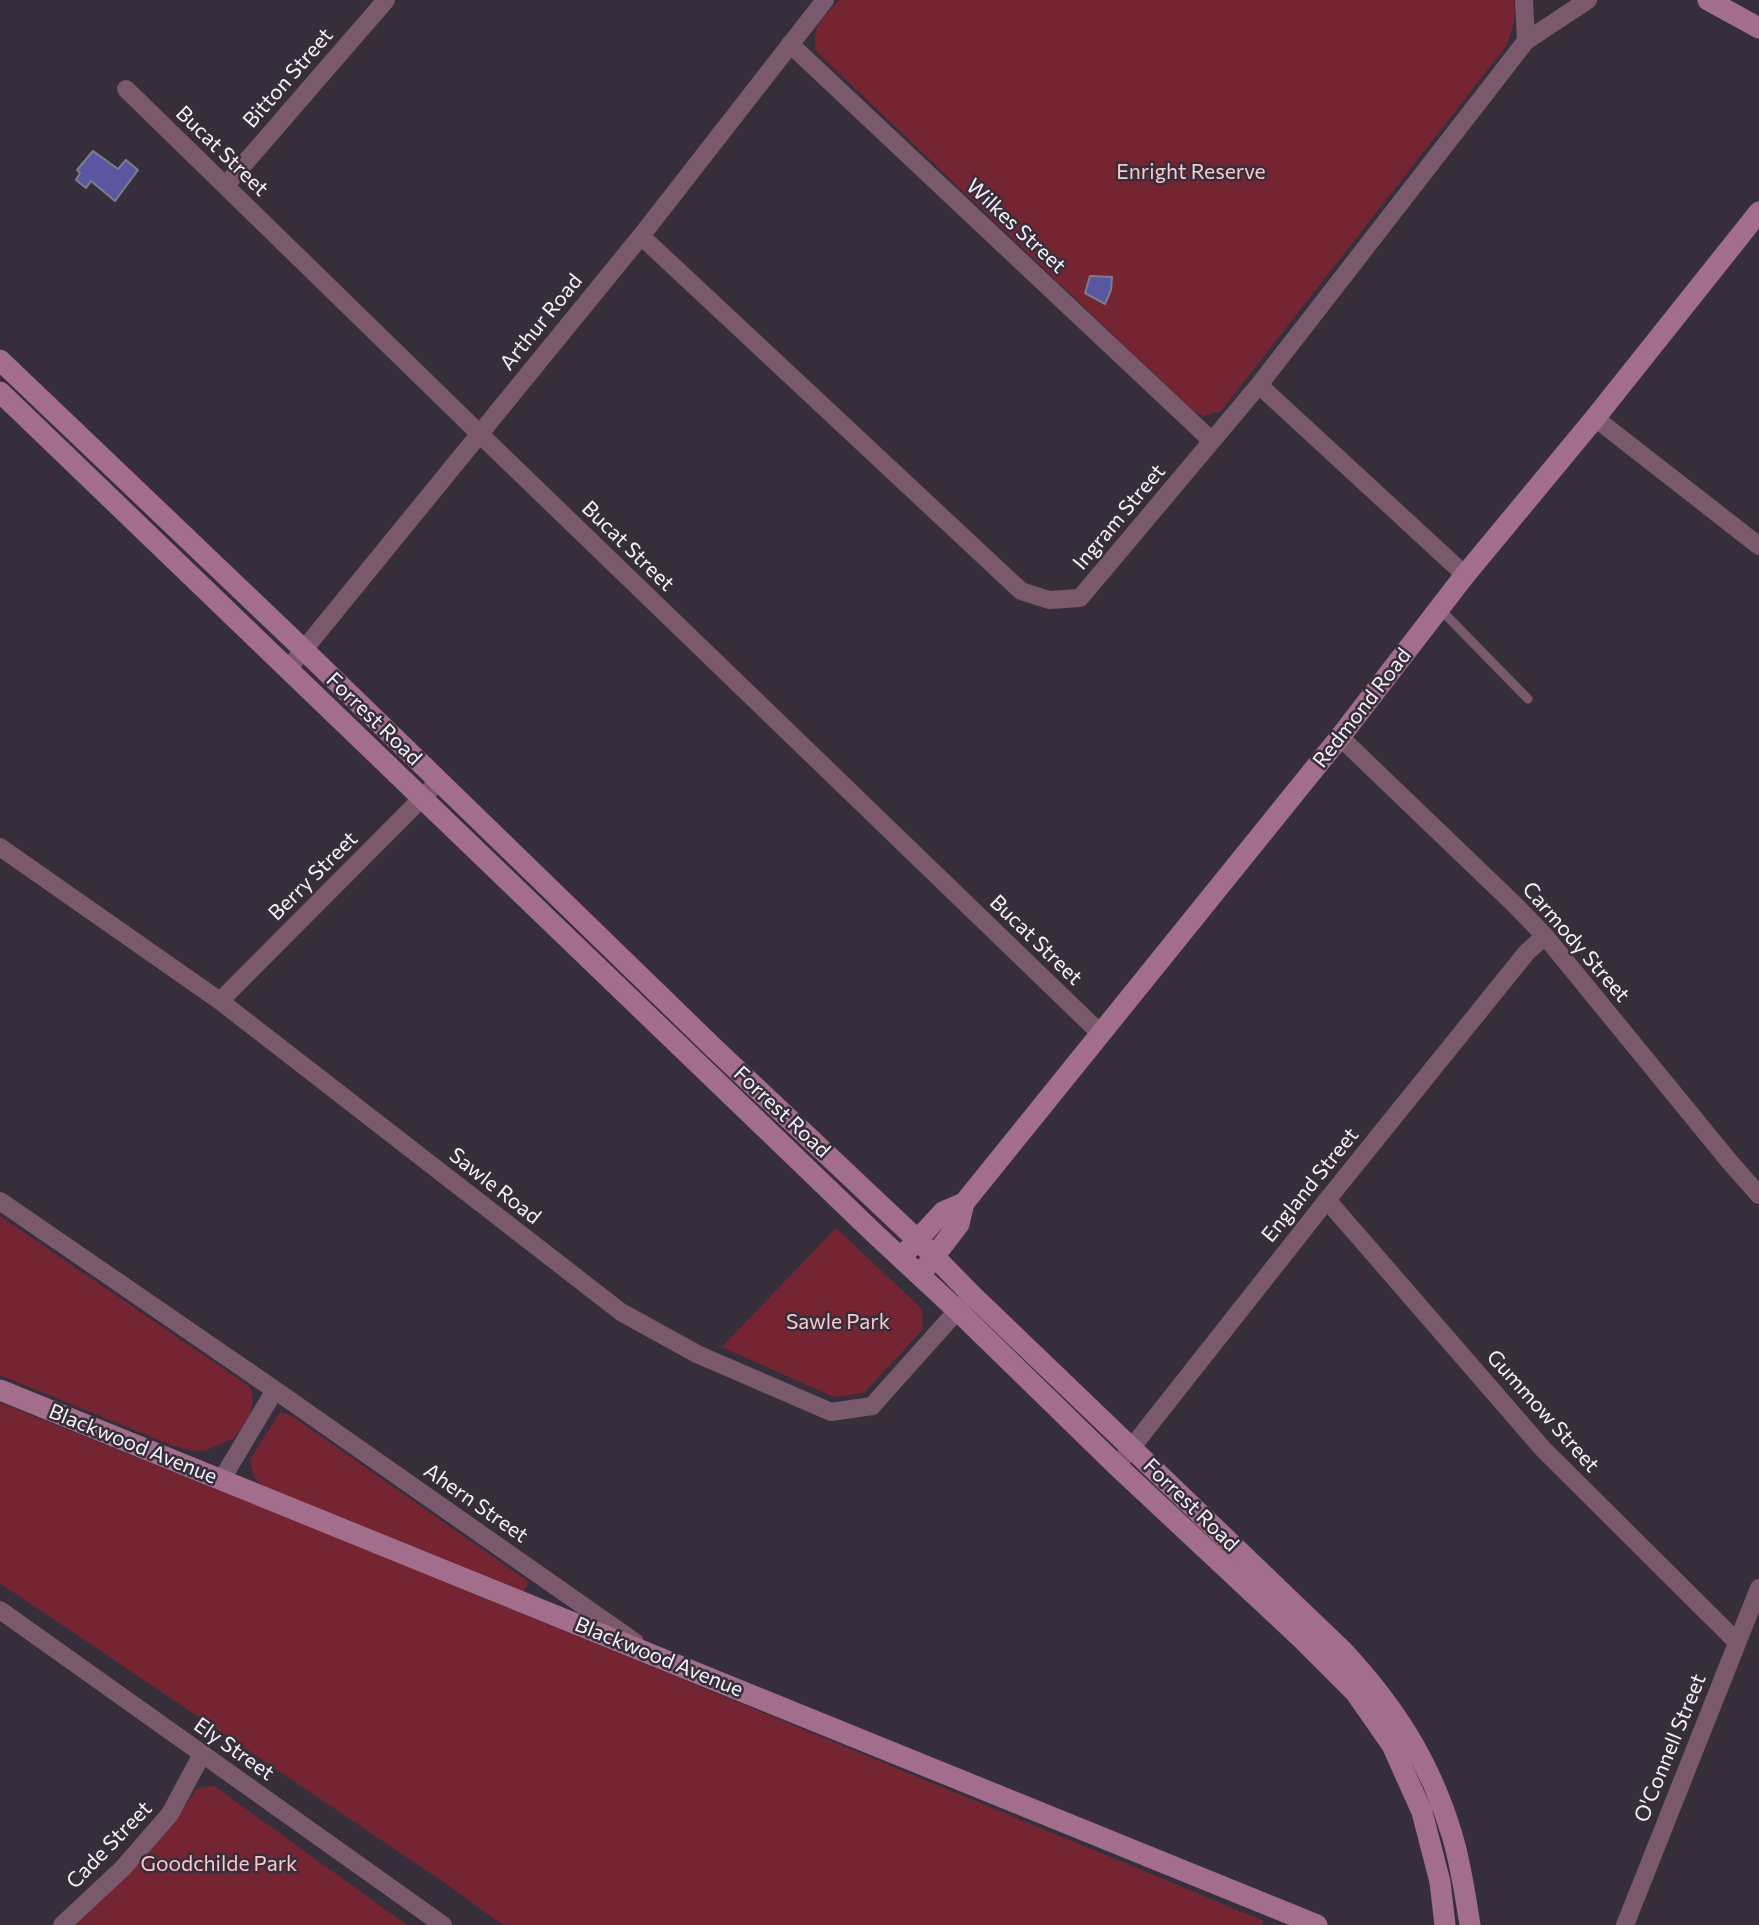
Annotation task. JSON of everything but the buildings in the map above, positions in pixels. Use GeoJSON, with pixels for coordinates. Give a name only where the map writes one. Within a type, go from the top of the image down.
{"type":"FeatureCollection","features":[{"type":"Feature","properties":{"kind":"main road"},"geometry":{"type":"LineString","coordinates":[[1708,0],[1759,28]]}},
{"type":"Feature","properties":{"kind":"main road","name":"Redmond Road"},"geometry":{"type":"LineString","coordinates":[[919,1275],[959,1224],[964,1203],[1340,737],[1465,575],[1595,418],[1759,212]]}},
{"type":"Feature","properties":{"kind":"main road","name":"Forrest Road"},"geometry":{"type":"LineString","coordinates":[[0,360],[304,650],[715,1049],[935,1257],[965,1303],[1116,1465],[1355,1692],[1392,1745],[1422,1812],[1436,1863],[1445,1925]]}},
{"type":"Feature","properties":{"kind":"main road","name":"Forrest Road"},"geometry":{"type":"LineString","coordinates":[[0,392],[919,1275],[965,1303],[1132,1449],[1342,1650],[1387,1701],[1416,1748],[1441,1802],[1453,1837],[1469,1925]]}},
{"type":"Feature","properties":{"kind":"main road","name":"Redmond Road"},"geometry":{"type":"LineString","coordinates":[[901,1258],[943,1212],[964,1203]]}},
{"type":"Feature","properties":{"kind":"main road","name":"Blackwood Avenue"},"geometry":{"type":"LineString","coordinates":[[0,1390],[651,1653],[1305,1923]]}},
{"type":"Feature","properties":{"kind":"street","name":"Bitton Street"},"geometry":{"type":"LineString","coordinates":[[225,186],[386,0]]}},
{"type":"Feature","properties":{"kind":"street","name":"Arthur Road"},"geometry":{"type":"LineString","coordinates":[[288,669],[641,236],[825,0]]}},
{"type":"Feature","properties":{"kind":"street"},"geometry":{"type":"LineString","coordinates":[[1524,0],[1526,41]]}},
{"type":"Feature","properties":{"kind":"street","name":"Ingram Street"},"geometry":{"type":"LineString","coordinates":[[641,236],[1021,591],[1049,600],[1080,598],[1259,385],[1526,41],[1588,0]]}},
{"type":"Feature","properties":{"kind":"street","name":"Wilkes Street"},"geometry":{"type":"LineString","coordinates":[[790,44],[1212,441]]}},
{"type":"Feature","properties":{"kind":"street","name":"Bucat Street"},"geometry":{"type":"LineString","coordinates":[[126,89],[1101,1034]]}},
{"type":"Feature","properties":{"kind":"street"},"geometry":{"type":"LineString","coordinates":[[1259,385],[1465,575]]}},
{"type":"Feature","properties":{"kind":"street"},"geometry":{"type":"LineString","coordinates":[[1595,418],[1759,546]]}},
{"type":"Feature","properties":{"kind":"street","name":"Carmody Street"},"geometry":{"type":"LineString","coordinates":[[1340,737],[1545,936],[1759,1195]]}},
{"type":"Feature","properties":{"kind":"street","name":"Berry Street"},"geometry":{"type":"LineString","coordinates":[[220,1001],[438,782]]}},
{"type":"Feature","properties":{"kind":"street","name":"Sawle Road"},"geometry":{"type":"LineString","coordinates":[[0,847],[220,1001],[621,1312],[697,1353],[831,1412],[872,1406],[965,1303]]}},
{"type":"Feature","properties":{"kind":"street","name":"England Street"},"geometry":{"type":"LineString","coordinates":[[1116,1465],[1132,1449],[1327,1200],[1527,952],[1545,936]]}},
{"type":"Feature","properties":{"kind":"street","name":"Gummow Street"},"geometry":{"type":"LineString","coordinates":[[1327,1200],[1543,1449],[1737,1642]]}},
{"type":"Feature","properties":{"kind":"street","name":"Ahern Street"},"geometry":{"type":"LineString","coordinates":[[0,1201],[651,1653]]}},
{"type":"Feature","properties":{"kind":"street"},"geometry":{"type":"LineString","coordinates":[[222,1479],[275,1390]]}},
{"type":"Feature","properties":{"kind":"street","name":"O'Connell Street"},"geometry":{"type":"LineString","coordinates":[[1625,1925],[1759,1588]]}},
{"type":"Feature","properties":{"kind":"street","name":"Ely Street"},"geometry":{"type":"LineString","coordinates":[[0,1610],[443,1925]]}},
{"type":"Feature","properties":{"kind":"street","name":"Cade Street"},"geometry":{"type":"LineString","coordinates":[[62,1925],[123,1868],[170,1814],[202,1754]]}},
{"type":"Feature","properties":{"kind":"lane"},"geometry":{"type":"LineString","coordinates":[[1439,608],[1528,699]]}},
{"type":"Feature","properties":{"kind":"green space","name":"Enright Reserve"},"geometry":{"type":"Polygon","coordinates":[[[839,0],[1514,0],[1515,12],[1506,46],[1221,411],[1204,416],[1191,409],[817,52],[815,36],[819,23],[839,0]]]}},
{"type":"Feature","properties":{"kind":"green space"},"geometry":{"type":"Polygon","coordinates":[[[0,1216],[250,1387],[252,1409],[233,1439],[202,1451],[171,1445],[0,1375],[0,1216]]]}},
{"type":"Feature","properties":{"kind":"green space","name":"Sawle Park"},"geometry":{"type":"Polygon","coordinates":[[[836,1228],[922,1309],[923,1329],[864,1393],[834,1397],[722,1347],[836,1228]]]}},
{"type":"Feature","properties":{"kind":"green space"},"geometry":{"type":"Polygon","coordinates":[[[0,1403],[475,1594],[1264,1921],[1262,1925],[503,1925],[445,1883],[0,1583],[0,1403]]]}},
{"type":"Feature","properties":{"kind":"green space"},"geometry":{"type":"Polygon","coordinates":[[[280,1412],[292,1416],[529,1582],[523,1592],[271,1492],[254,1478],[250,1460],[280,1412]]]}},
{"type":"Feature","properties":{"kind":"green space","name":"Goodchilde Park"},"geometry":{"type":"Polygon","coordinates":[[[214,1786],[407,1925],[76,1925],[131,1872],[172,1826],[196,1790],[214,1786]]]}}]}
